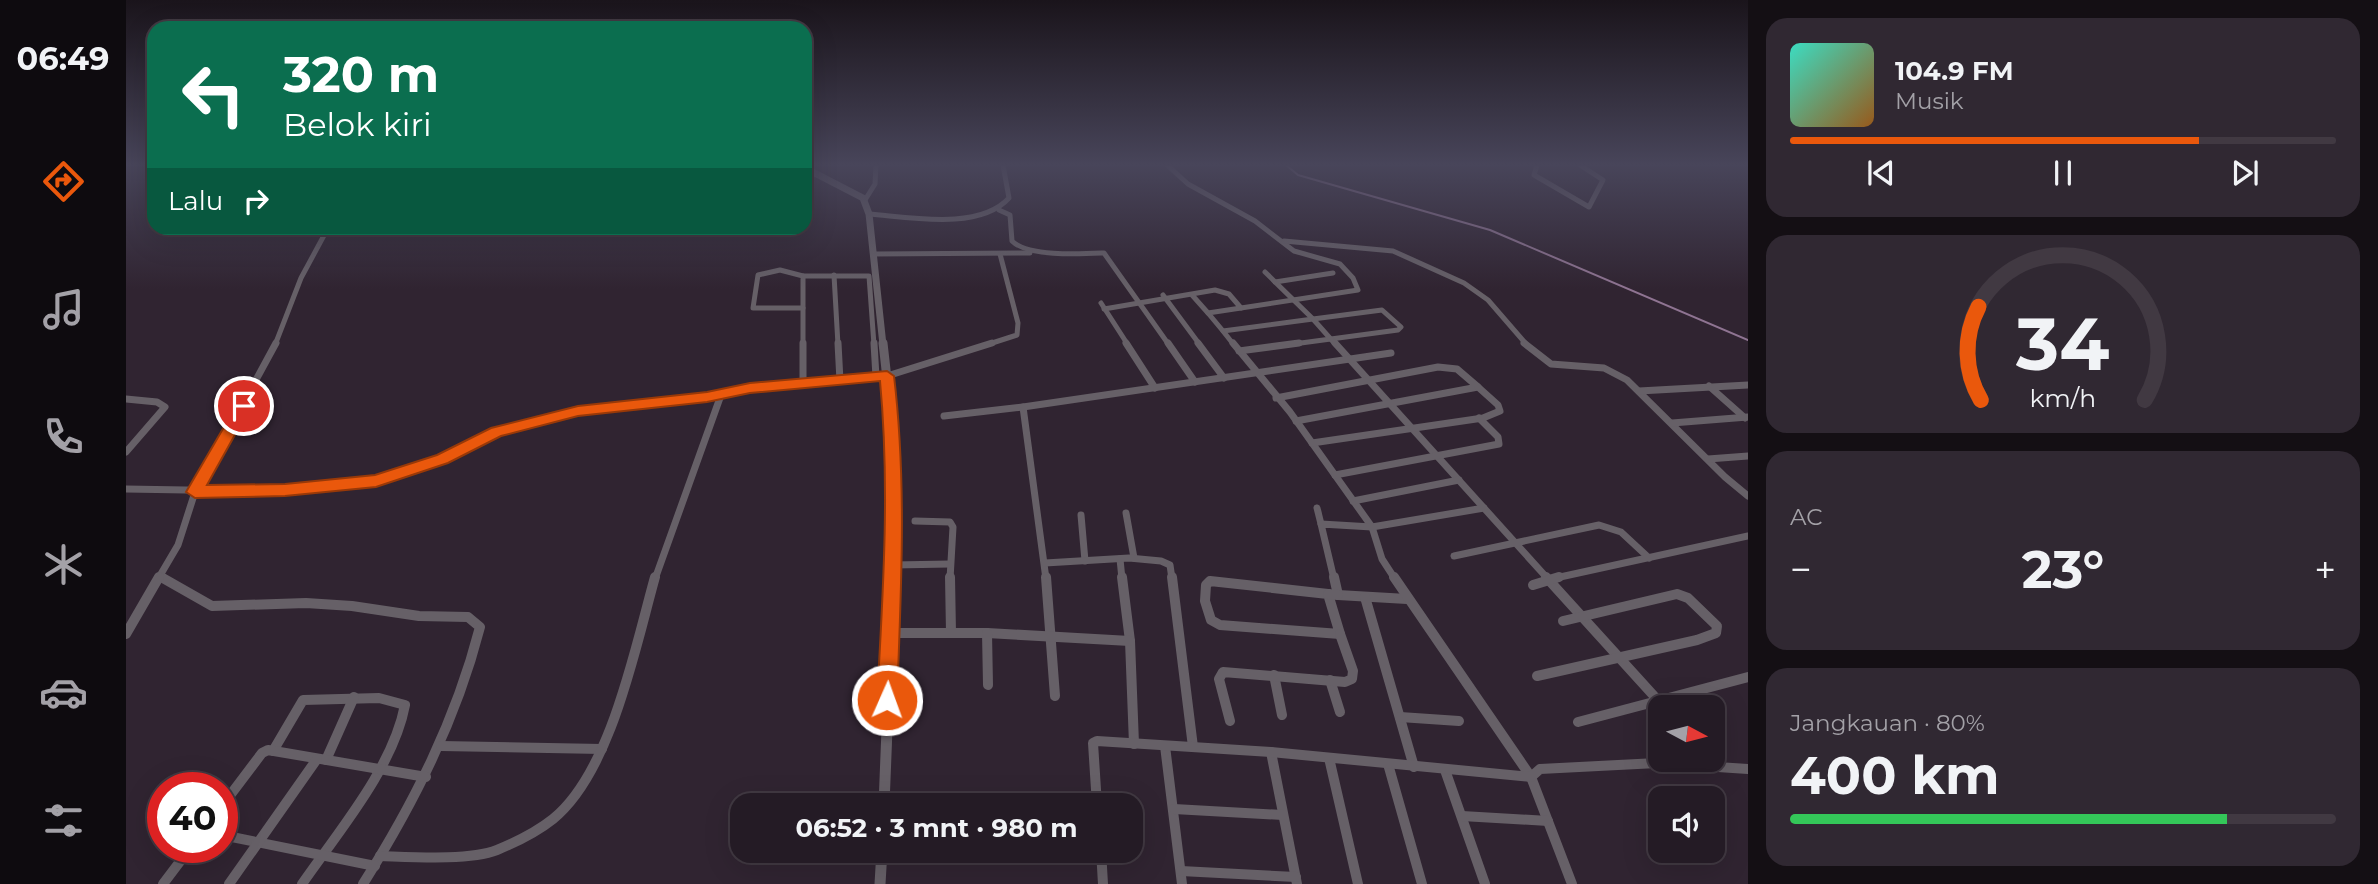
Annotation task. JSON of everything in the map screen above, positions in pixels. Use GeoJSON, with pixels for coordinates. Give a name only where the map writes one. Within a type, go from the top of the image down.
{"type":"FeatureCollection","features":[{"type":"Feature","properties":{"kind":"street"},"geometry":{"type":"LineString","coordinates":[[867,206],[882,376]]}},
{"type":"Feature","properties":{"kind":"street"},"geometry":{"type":"LineString","coordinates":[[869,214],[973,218],[999,210],[1002,206]]}},
{"type":"Feature","properties":{"kind":"street"},"geometry":{"type":"LineString","coordinates":[[1208,313],[1358,290],[1343,264],[1306,257],[1293,251],[1283,241],[1229,206]]}},
{"type":"Feature","properties":{"kind":"street"},"geometry":{"type":"LineString","coordinates":[[999,210],[1010,215],[1014,244],[1037,252]]}},
{"type":"Feature","properties":{"kind":"street"},"geometry":{"type":"LineString","coordinates":[[126,634],[178,545],[195,492],[282,331],[301,278],[324,235]]}},
{"type":"Feature","properties":{"kind":"street"},"geometry":{"type":"LineString","coordinates":[[1283,241],[1393,251],[1464,284],[1488,300],[1507,327],[1551,364],[1609,369],[1639,391],[1748,496]]}},
{"type":"Feature","properties":{"kind":"street"},"geometry":{"type":"LineString","coordinates":[[873,254],[1104,253],[1138,305],[1195,382]]}},
{"type":"Feature","properties":{"kind":"street"},"geometry":{"type":"LineString","coordinates":[[126,489],[195,492],[285,490],[376,481],[432,464],[514,426],[611,406],[721,395],[740,389],[882,376],[1017,335],[1018,323],[1000,254]]}},
{"type":"Feature","properties":{"kind":"street"},"geometry":{"type":"LineString","coordinates":[[803,307],[759,309],[751,305],[760,272],[794,272],[803,276],[869,276],[882,376],[894,441],[893,565],[884,793]]}},
{"type":"Feature","properties":{"kind":"street"},"geometry":{"type":"LineString","coordinates":[[1265,272],[1350,359],[1653,695]]}},
{"type":"Feature","properties":{"kind":"street"},"geometry":{"type":"LineString","coordinates":[[1275,282],[1333,273]]}},
{"type":"Feature","properties":{"kind":"street"},"geometry":{"type":"LineString","coordinates":[[834,275],[840,381]]}},
{"type":"Feature","properties":{"kind":"street"},"geometry":{"type":"LineString","coordinates":[[803,276],[803,384]]}},
{"type":"Feature","properties":{"kind":"street"},"geometry":{"type":"LineString","coordinates":[[1156,388],[1103,306],[1138,305],[1164,298],[1223,291],[1241,308]]}},
{"type":"Feature","properties":{"kind":"street"},"geometry":{"type":"LineString","coordinates":[[1192,295],[1296,421],[1372,527],[1382,559],[1407,599],[1531,777],[1572,884]]}},
{"type":"Feature","properties":{"kind":"street"},"geometry":{"type":"LineString","coordinates":[[1164,298],[1224,378]]}},
{"type":"Feature","properties":{"kind":"street"},"geometry":{"type":"LineString","coordinates":[[1223,331],[1382,310],[1401,327],[1398,330],[1239,351]]}},
{"type":"Feature","properties":{"kind":"street"},"geometry":{"type":"LineString","coordinates":[[944,416],[1023,407],[1391,353]]}},
{"type":"Feature","properties":{"kind":"street"},"geometry":{"type":"LineString","coordinates":[[1276,398],[1448,367],[1457,369],[1497,405],[1500,411],[1479,418],[1312,443]]}},
{"type":"Feature","properties":{"kind":"street"},"geometry":{"type":"LineString","coordinates":[[1639,391],[1748,385]]}},
{"type":"Feature","properties":{"kind":"street"},"geometry":{"type":"LineString","coordinates":[[1709,386],[1747,419]]}},
{"type":"Feature","properties":{"kind":"street"},"geometry":{"type":"LineString","coordinates":[[1296,421],[1478,387]]}},
{"type":"Feature","properties":{"kind":"street"},"geometry":{"type":"LineString","coordinates":[[238,838],[378,861],[440,858],[495,851],[553,819],[585,781],[609,736],[660,561],[721,395]]}},
{"type":"Feature","properties":{"kind":"street"},"geometry":{"type":"LineString","coordinates":[[126,399],[157,402],[165,407],[126,452]]}},
{"type":"Feature","properties":{"kind":"street"},"geometry":{"type":"LineString","coordinates":[[1023,407],[1045,563],[1055,696]]}},
{"type":"Feature","properties":{"kind":"street"},"geometry":{"type":"LineString","coordinates":[[1335,475],[1499,443],[1498,437],[1479,418]]}},
{"type":"Feature","properties":{"kind":"street"},"geometry":{"type":"LineString","coordinates":[[1672,423],[1747,419]]}},
{"type":"Feature","properties":{"kind":"street"},"geometry":{"type":"LineString","coordinates":[[1708,459],[1748,456]]}},
{"type":"Feature","properties":{"kind":"street"},"geometry":{"type":"LineString","coordinates":[[1353,501],[1460,481]]}},
{"type":"Feature","properties":{"kind":"street"},"geometry":{"type":"LineString","coordinates":[[1230,721],[1219,679],[1223,672],[1345,682],[1352,680],[1353,671],[1340,634],[1317,508]]}},
{"type":"Feature","properties":{"kind":"street"},"geometry":{"type":"LineString","coordinates":[[1321,524],[1372,527],[1484,508]]}},
{"type":"Feature","properties":{"kind":"street"},"geometry":{"type":"LineString","coordinates":[[1126,513],[1134,558]]}},
{"type":"Feature","properties":{"kind":"street"},"geometry":{"type":"LineString","coordinates":[[1081,515],[1085,561]]}},
{"type":"Feature","properties":{"kind":"street"},"geometry":{"type":"LineString","coordinates":[[915,521],[952,524],[951,633]]}},
{"type":"Feature","properties":{"kind":"street"},"geometry":{"type":"LineString","coordinates":[[1454,556],[1599,525],[1611,526],[1624,534],[1649,558]]}},
{"type":"Feature","properties":{"kind":"street"},"geometry":{"type":"LineString","coordinates":[[1533,586],[1549,579],[1748,536]]}},
{"type":"Feature","properties":{"kind":"street"},"geometry":{"type":"LineString","coordinates":[[1045,563],[1134,558],[1163,560],[1170,565],[1193,747]]}},
{"type":"Feature","properties":{"kind":"street"},"geometry":{"type":"LineString","coordinates":[[1120,559],[1130,642],[1134,744]]}},
{"type":"Feature","properties":{"kind":"street"},"geometry":{"type":"LineString","coordinates":[[893,565],[950,564]]}},
{"type":"Feature","properties":{"kind":"street"},"geometry":{"type":"LineString","coordinates":[[161,578],[212,606],[306,603],[352,606],[379,612],[472,619],[480,627],[469,670],[441,746],[426,777],[363,884]]}},
{"type":"Feature","properties":{"kind":"street"},"geometry":{"type":"LineString","coordinates":[[1340,634],[1220,625],[1211,620],[1205,601],[1206,585],[1220,581],[1333,594],[1407,599]]}},
{"type":"Feature","properties":{"kind":"street"},"geometry":{"type":"LineString","coordinates":[[1537,676],[1620,659],[1697,639],[1716,633],[1717,626],[1688,598],[1677,594],[1563,621]]}},
{"type":"Feature","properties":{"kind":"street"},"geometry":{"type":"LineString","coordinates":[[1365,597],[1415,767]]}},
{"type":"Feature","properties":{"kind":"street"},"geometry":{"type":"LineString","coordinates":[[890,634],[987,633],[1130,642]]}},
{"type":"Feature","properties":{"kind":"street"},"geometry":{"type":"LineString","coordinates":[[987,633],[988,685]]}},
{"type":"Feature","properties":{"kind":"street"},"geometry":{"type":"LineString","coordinates":[[1274,675],[1282,715]]}},
{"type":"Feature","properties":{"kind":"street"},"geometry":{"type":"LineString","coordinates":[[1690,695],[1748,677]]}},
{"type":"Feature","properties":{"kind":"street"},"geometry":{"type":"LineString","coordinates":[[1330,680],[1340,712]]}},
{"type":"Feature","properties":{"kind":"street"},"geometry":{"type":"LineString","coordinates":[[229,884],[322,759],[355,698]]}},
{"type":"Feature","properties":{"kind":"street"},"geometry":{"type":"LineString","coordinates":[[273,751],[303,700],[379,698],[405,705],[401,721],[379,768],[302,884]]}},
{"type":"Feature","properties":{"kind":"street"},"geometry":{"type":"LineString","coordinates":[[1578,722],[1648,707]]}},
{"type":"Feature","properties":{"kind":"street"},"geometry":{"type":"LineString","coordinates":[[1400,716],[1459,721]]}},
{"type":"Feature","properties":{"kind":"street"},"geometry":{"type":"LineString","coordinates":[[1096,793],[1093,743],[1097,741],[1272,752],[1531,777],[1540,769],[1648,763]]}},
{"type":"Feature","properties":{"kind":"street"},"geometry":{"type":"LineString","coordinates":[[441,746],[602,749]]}},
{"type":"Feature","properties":{"kind":"street"},"geometry":{"type":"LineString","coordinates":[[1165,746],[1182,884]]}},
{"type":"Feature","properties":{"kind":"street"},"geometry":{"type":"LineString","coordinates":[[238,785],[262,753],[273,751],[426,777]]}},
{"type":"Feature","properties":{"kind":"street"},"geometry":{"type":"LineString","coordinates":[[1181,871],[1297,880],[1272,752]]}},
{"type":"Feature","properties":{"kind":"street"},"geometry":{"type":"LineString","coordinates":[[1329,758],[1358,884]]}},
{"type":"Feature","properties":{"kind":"street"},"geometry":{"type":"LineString","coordinates":[[1388,764],[1422,884]]}},
{"type":"Feature","properties":{"kind":"street"},"geometry":{"type":"LineString","coordinates":[[1726,765],[1748,769]]}},
{"type":"Feature","properties":{"kind":"street"},"geometry":{"type":"LineString","coordinates":[[1445,770],[1485,884]]}},
{"type":"Feature","properties":{"kind":"street"},"geometry":{"type":"LineString","coordinates":[[1174,808],[1283,816]]}},
{"type":"Feature","properties":{"kind":"street"},"geometry":{"type":"LineString","coordinates":[[1462,816],[1548,821]]}},
{"type":"Feature","properties":{"kind":"street"},"geometry":{"type":"LineString","coordinates":[[163,884],[179,863]]}},
{"type":"Feature","properties":{"kind":"street"},"geometry":{"type":"LineString","coordinates":[[880,884],[881,863]]}},
{"type":"Feature","properties":{"kind":"street"},"geometry":{"type":"LineString","coordinates":[[1102,863],[1103,884]]}},
{"type":"Feature","properties":{"kind":"waterway"},"geometry":{"type":"LineString","coordinates":[[1407,206],[1490,230],[1748,340]]}},
{"type":"Feature","properties":{"kind":"route"},"geometry":{"type":"LineString","coordinates":[[244,406],[195,492],[285,490],[376,481],[443,459],[496,432],[578,411],[707,397],[740,389],[887,376],[894,441],[893,565],[887,700]]}}]}
